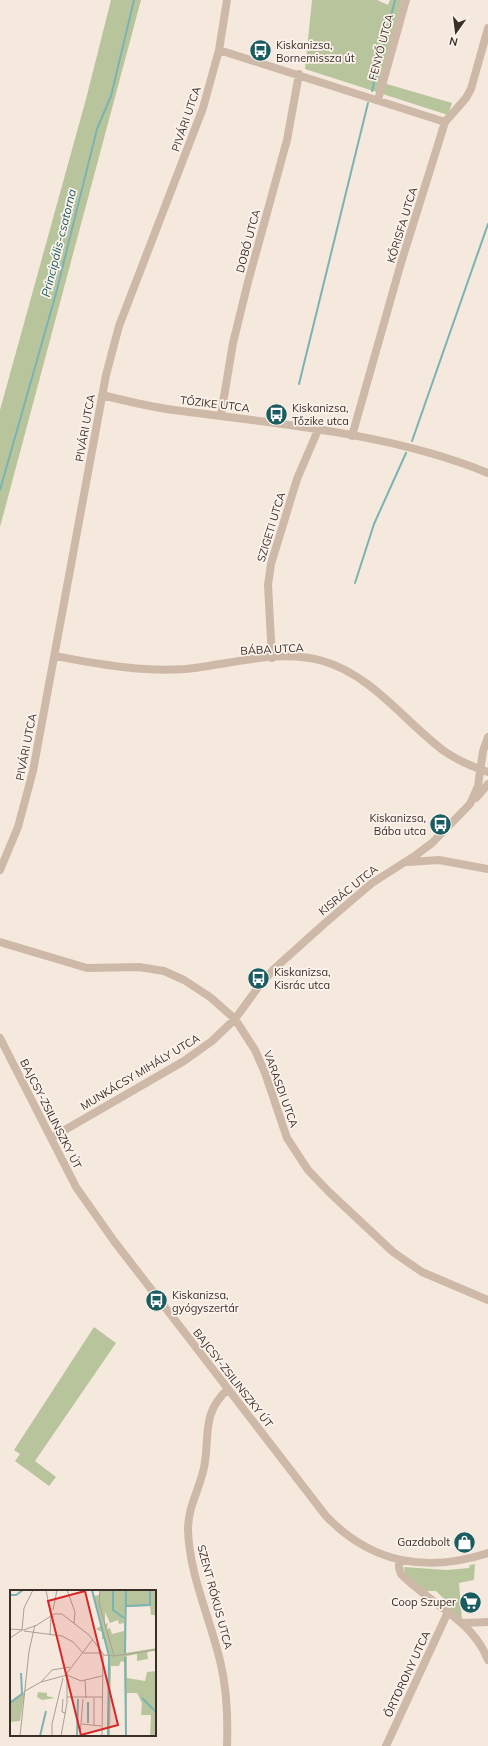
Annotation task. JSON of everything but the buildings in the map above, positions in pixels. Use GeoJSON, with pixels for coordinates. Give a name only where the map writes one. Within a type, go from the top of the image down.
{"type":"FeatureCollection","features":[{"type":"Feature","properties":{"kind":"street","name":"PIVÁRI UTCA"},"geometry":{"type":"LineString","coordinates":[[0,870],[18,827],[26,800],[55,656],[102,395],[119,326],[196,128],[219,50],[228,0]]}},
{"type":"Feature","properties":{"kind":"street","name":"FENYŐ UTCA"},"geometry":{"type":"LineString","coordinates":[[378,100],[406,0]]}},
{"type":"Feature","properties":{"kind":"street","name":"KŐRISFA UTCA"},"geometry":{"type":"LineString","coordinates":[[352,436],[401,263],[445,122],[466,98],[471,89],[488,28]]}},
{"type":"Feature","properties":{"kind":"street"},"geometry":{"type":"LineString","coordinates":[[219,50],[445,122]]}},
{"type":"Feature","properties":{"kind":"street","name":"DOBÓ UTCA"},"geometry":{"type":"LineString","coordinates":[[221,415],[234,343],[248,282],[287,140],[298,74]]}},
{"type":"Feature","properties":{"kind":"street","name":"TŐZIKE UTCA"},"geometry":{"type":"LineString","coordinates":[[102,395],[168,409],[221,415],[352,436],[437,455],[488,473]]}},
{"type":"Feature","properties":{"kind":"street","name":"SZIGETI UTCA"},"geometry":{"type":"LineString","coordinates":[[272,658],[268,585],[271,564],[299,474],[318,430]]}},
{"type":"Feature","properties":{"kind":"street","name":"BÁBA UTCA"},"geometry":{"type":"LineString","coordinates":[[55,656],[138,670],[185,669],[272,658],[297,657],[316,659],[348,672],[365,684],[444,751],[484,771]]}},
{"type":"Feature","properties":{"kind":"street","name":"KISRÁC UTCA"},"geometry":{"type":"LineString","coordinates":[[235,1019],[258,986],[274,969],[372,883],[432,843],[470,804],[484,771],[488,737]]}},
{"type":"Feature","properties":{"kind":"street"},"geometry":{"type":"LineString","coordinates":[[470,804],[488,784]]}},
{"type":"Feature","properties":{"kind":"street"},"geometry":{"type":"LineString","coordinates":[[405,862],[439,860],[488,869]]}},
{"type":"Feature","properties":{"kind":"street","name":"VARASDI UTCA"},"geometry":{"type":"LineString","coordinates":[[0,942],[87,968],[139,967],[164,971],[184,980],[198,989],[235,1019],[254,1050],[265,1073],[287,1138],[308,1170],[329,1192],[393,1252],[422,1272],[488,1300]]}},
{"type":"Feature","properties":{"kind":"street","name":"MUNKÁCSY MIHÁLY UTCA"},"geometry":{"type":"LineString","coordinates":[[51,1138],[184,1061],[216,1038],[235,1019]]}},
{"type":"Feature","properties":{"kind":"street","name":"BAJCSY-ZSILINSZKY ÚT"},"geometry":{"type":"LineString","coordinates":[[0,1038],[82,1198],[319,1509],[337,1528],[367,1549],[399,1561],[441,1563],[466,1559],[488,1553]]}},
{"type":"Feature","properties":{"kind":"street","name":"SZENT RÓKUS UTCA"},"geometry":{"type":"LineString","coordinates":[[227,1746],[226,1685],[220,1657],[196,1576],[188,1530],[191,1509],[205,1464],[209,1416],[215,1403],[228,1389]]}},
{"type":"Feature","properties":{"kind":"street"},"geometry":{"type":"LineString","coordinates":[[399,1561],[401,1574],[462,1623],[480,1643],[488,1660]]}},
{"type":"Feature","properties":{"kind":"street","name":"ŐRTORONY UTCA"},"geometry":{"type":"LineString","coordinates":[[386,1746],[448,1612]]}},
{"type":"Feature","properties":{"kind":"street"},"geometry":{"type":"LineString","coordinates":[[462,1623],[488,1622]]}},
{"type":"Feature","properties":{"kind":"green space"},"geometry":{"type":"Polygon","coordinates":[[[111,0],[141,0],[0,527],[0,410],[86,99],[111,0]]]}},
{"type":"Feature","properties":{"kind":"green space"},"geometry":{"type":"Polygon","coordinates":[[[312,0],[377,0],[388,5],[390,0],[402,0],[380,82],[452,103],[448,115],[305,69],[312,0]]]}},
{"type":"Feature","properties":{"kind":"green space"},"geometry":{"type":"Polygon","coordinates":[[[94,1327],[116,1343],[35,1461],[56,1477],[49,1486],[15,1461],[20,1454],[14,1450],[94,1327]]]}},
{"type":"Feature","properties":{"kind":"green space"},"geometry":{"type":"Polygon","coordinates":[[[475,1564],[474,1580],[459,1583],[462,1620],[446,1609],[444,1599],[436,1591],[426,1591],[405,1574],[404,1567],[447,1570],[469,1568],[470,1565],[475,1564]]]}},
{"type":"Feature","properties":{"kind":"waterway","name":"Principális-csatorna"},"geometry":{"type":"LineString","coordinates":[[0,490],[55,297],[97,129],[111,96],[134,0]]}},
{"type":"Feature","properties":{"kind":"waterway"},"geometry":{"type":"LineString","coordinates":[[372,91],[395,0]]}},
{"type":"Feature","properties":{"kind":"waterway"},"geometry":{"type":"LineString","coordinates":[[299,384],[368,103]]}},
{"type":"Feature","properties":{"kind":"waterway"},"geometry":{"type":"LineString","coordinates":[[412,441],[488,224]]}},
{"type":"Feature","properties":{"kind":"waterway"},"geometry":{"type":"LineString","coordinates":[[355,583],[374,524],[406,453]]}},
{"type":"Feature","properties":{"kind":"place","name":"Kiskanizsa, Bornemissza út"},"geometry":{"type":"Point","coordinates":[260,51]}},
{"type":"Feature","properties":{"kind":"place","name":"Kiskanizsa, Tőzike utca"},"geometry":{"type":"Point","coordinates":[277,414]}},
{"type":"Feature","properties":{"kind":"place","name":"Kiskanizsa, Bába utca"},"geometry":{"type":"Point","coordinates":[441,824]}},
{"type":"Feature","properties":{"kind":"place","name":"Kiskanizsa, Kisrác utca"},"geometry":{"type":"Point","coordinates":[259,978]}},
{"type":"Feature","properties":{"kind":"place","name":"Kiskanizsa, gyógyszertár"},"geometry":{"type":"Point","coordinates":[157,1301]}},
{"type":"Feature","properties":{"kind":"place","name":"Gazdabolt"},"geometry":{"type":"Point","coordinates":[465,1542]}},
{"type":"Feature","properties":{"kind":"place","name":"Coop Szuper"},"geometry":{"type":"Point","coordinates":[471,1602]}}]}
